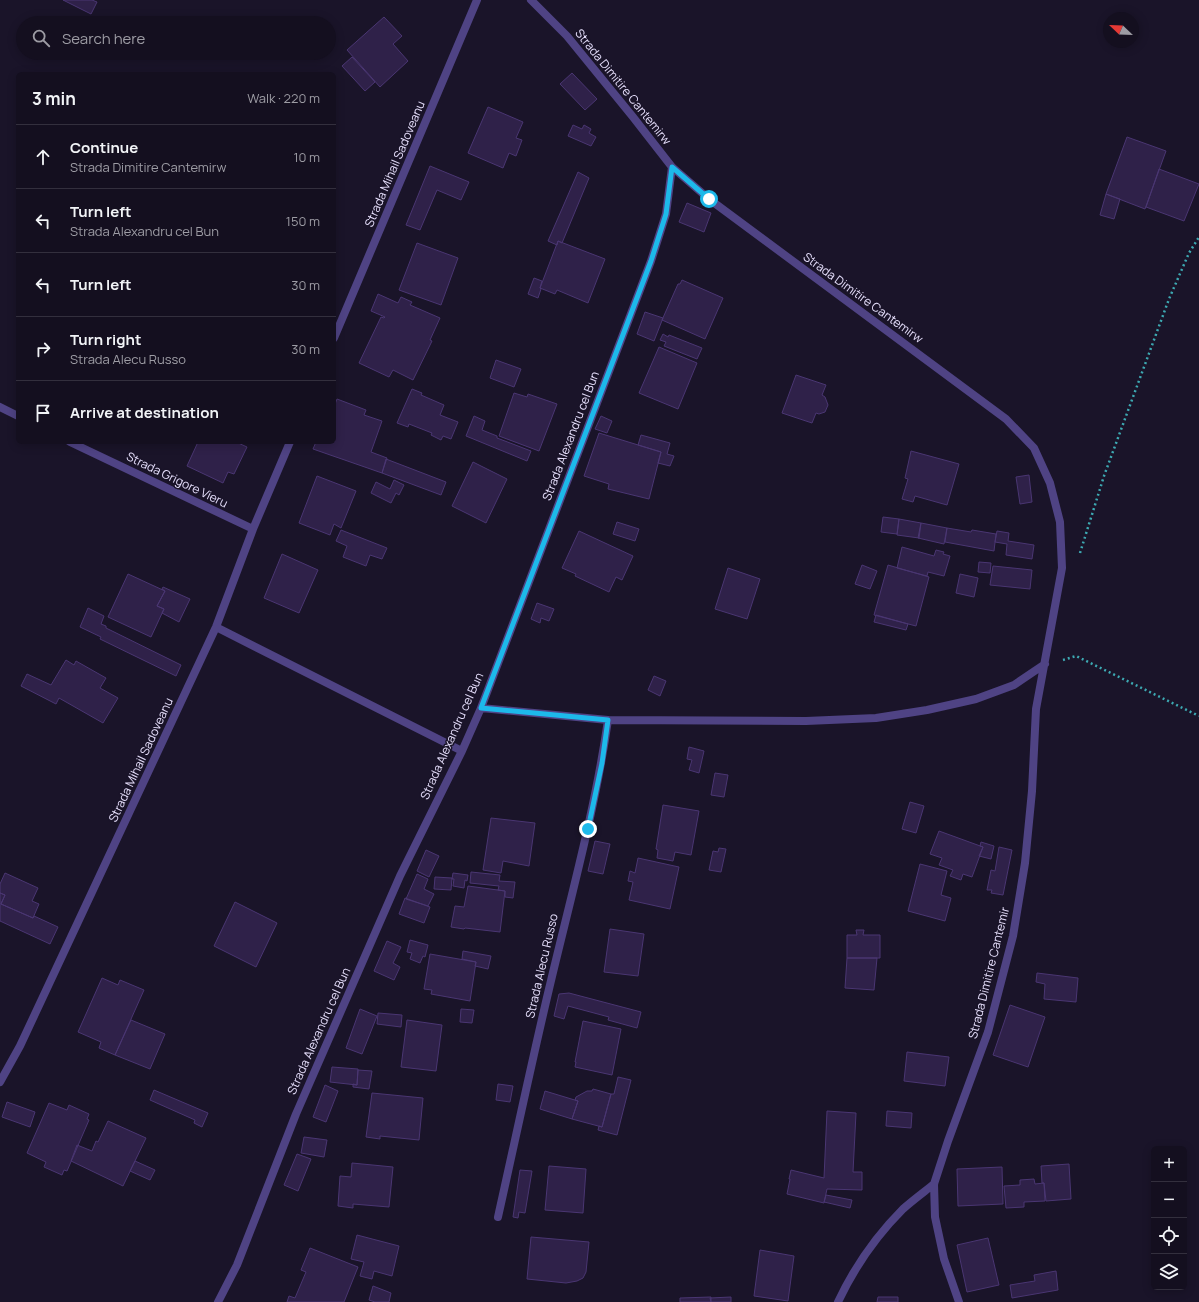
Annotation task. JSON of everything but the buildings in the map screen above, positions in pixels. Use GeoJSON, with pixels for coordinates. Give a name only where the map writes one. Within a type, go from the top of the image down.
{"type":"FeatureCollection","features":[{"type":"Feature","properties":{"kind":"street","name":"Strada Mihail Sadoveanu"},"geometry":{"type":"LineString","coordinates":[[336,333],[477,0]]}},
{"type":"Feature","properties":{"kind":"street","name":"Strada Dimitire Cantemirw"},"geometry":{"type":"LineString","coordinates":[[531,0],[567,36],[672,167],[715,204],[1006,419],[1034,448],[1050,483],[1060,522],[1062,568],[1045,664]]}},
{"type":"Feature","properties":{"kind":"street","name":"Strada Alexandru cel Bun"},"geometry":{"type":"LineString","coordinates":[[218,1302],[237,1265],[296,1114],[397,883],[462,751],[481,708],[651,261],[666,214],[672,167]]}},
{"type":"Feature","properties":{"kind":"street"},"geometry":{"type":"LineString","coordinates":[[0,407],[16,415]]}},
{"type":"Feature","properties":{"kind":"street","name":"Strada Grigore Vieru"},"geometry":{"type":"LineString","coordinates":[[74,444],[253,529]]}},
{"type":"Feature","properties":{"kind":"street","name":"Strada Mihail Sadoveanu"},"geometry":{"type":"LineString","coordinates":[[0,1082],[20,1046],[216,627],[253,529],[289,444]]}},
{"type":"Feature","properties":{"kind":"street"},"geometry":{"type":"LineString","coordinates":[[216,627],[462,751]]}},
{"type":"Feature","properties":{"kind":"street"},"geometry":{"type":"LineString","coordinates":[[481,708],[608,720],[806,721],[876,718],[927,710],[976,699],[1014,685],[1045,664]]}},
{"type":"Feature","properties":{"kind":"street","name":"Strada Dimitire Cantemir"},"geometry":{"type":"LineString","coordinates":[[960,1302],[944,1259],[935,1217],[934,1184],[948,1141],[988,1032],[1013,936],[1025,864],[1032,791],[1036,709],[1045,664]]}},
{"type":"Feature","properties":{"kind":"street","name":"Strada Alecu Russo"},"geometry":{"type":"LineString","coordinates":[[498,1217],[548,990],[588,829],[602,763],[608,720]]}},
{"type":"Feature","properties":{"kind":"street"},"geometry":{"type":"LineString","coordinates":[[838,1302],[848,1282],[876,1239],[904,1209],[934,1184]]}},
{"type":"Feature","properties":{"kind":"path"},"geometry":{"type":"LineString","coordinates":[[1078,558],[1104,476],[1169,299],[1189,253],[1199,237]]}},
{"type":"Feature","properties":{"kind":"path"},"geometry":{"type":"LineString","coordinates":[[1045,664],[1076,656],[1199,716]]}},
{"type":"Feature","properties":{"kind":"route"},"geometry":{"type":"LineString","coordinates":[[588,829],[602,763],[608,720],[481,708],[651,261],[666,214],[672,167],[709,199]]}}]}
